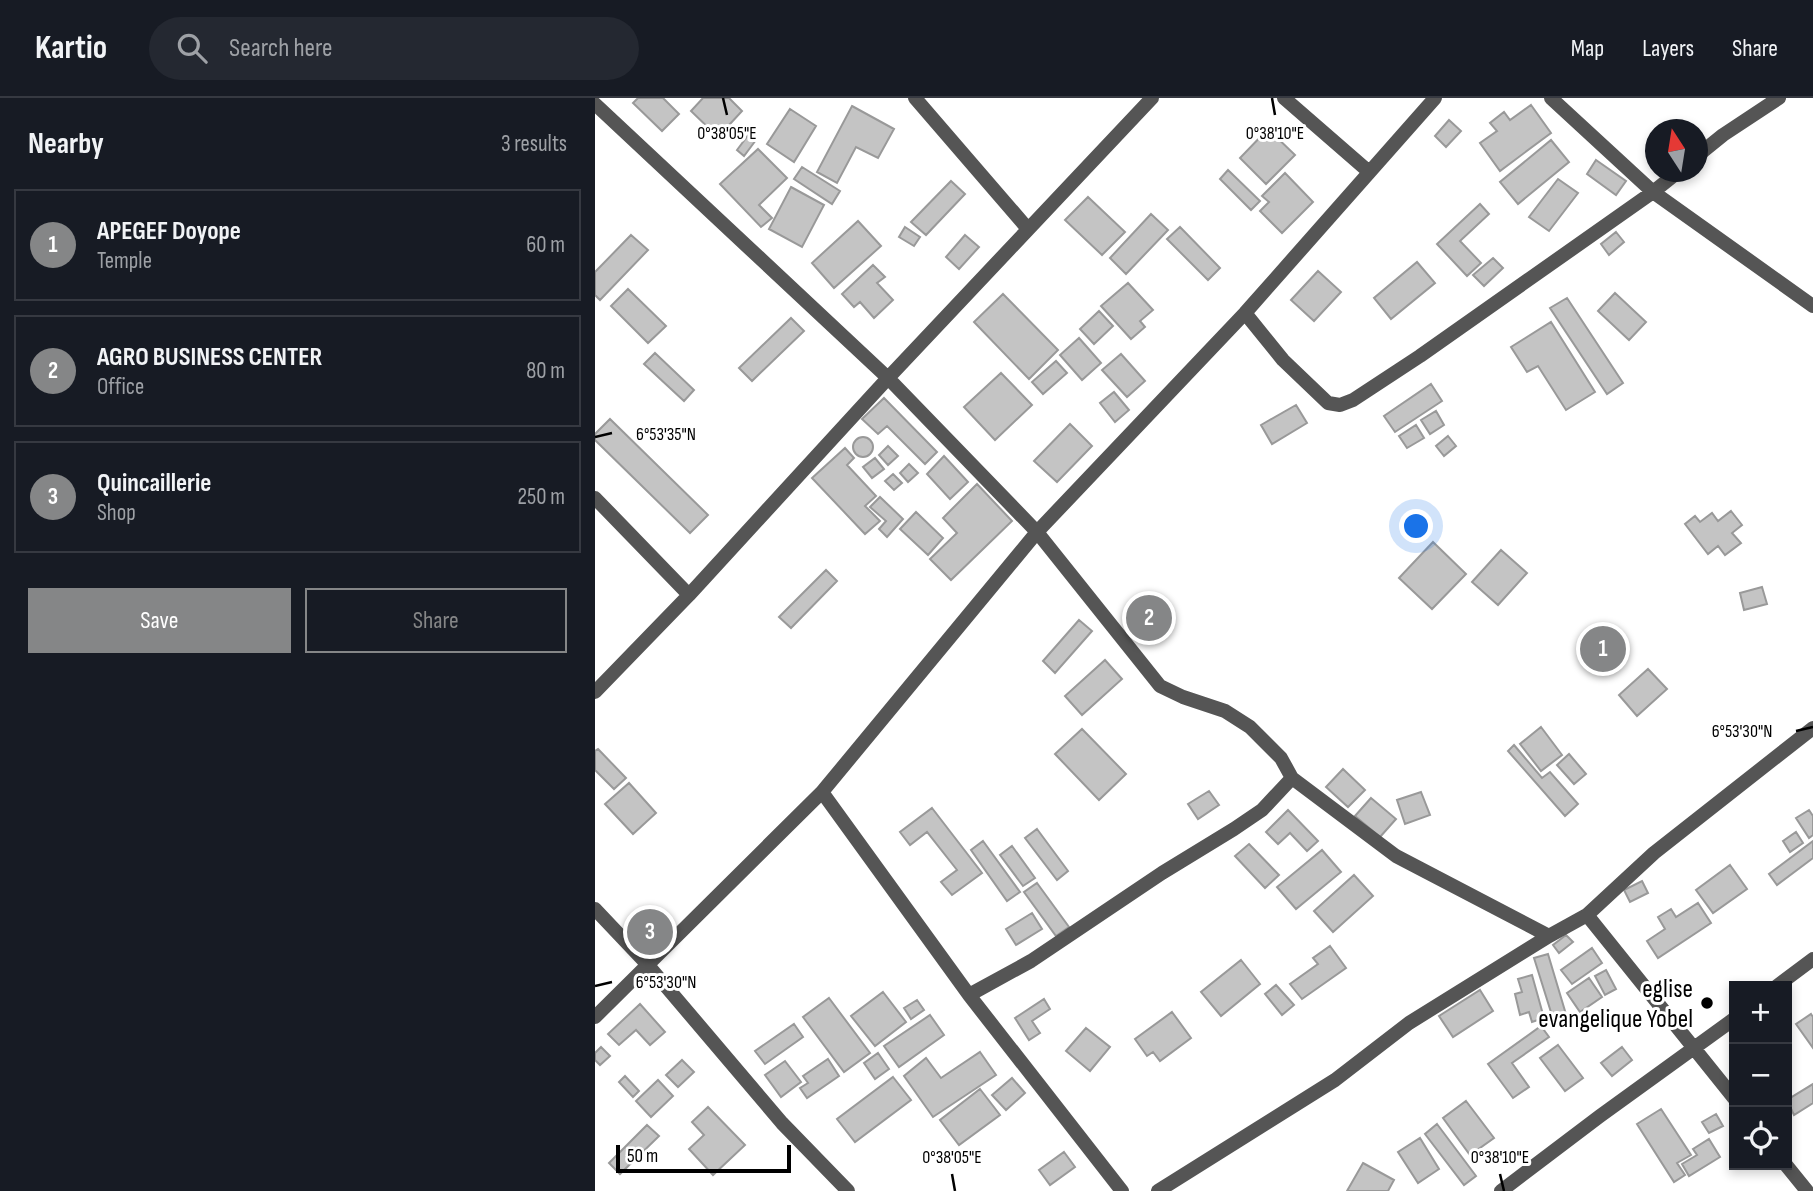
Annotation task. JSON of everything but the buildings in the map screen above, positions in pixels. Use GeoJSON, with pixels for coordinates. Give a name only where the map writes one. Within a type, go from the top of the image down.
{"type":"FeatureCollection","features":[{"type":"Feature","properties":{"kind":"street"},"geometry":{"type":"LineString","coordinates":[[915,98],[1028,229]]}},
{"type":"Feature","properties":{"kind":"street"},"geometry":{"type":"LineString","coordinates":[[595,692],[689,596],[888,378],[1152,98]]}},
{"type":"Feature","properties":{"kind":"street"},"geometry":{"type":"LineString","coordinates":[[1284,98],[1368,171]]}},
{"type":"Feature","properties":{"kind":"street"},"geometry":{"type":"LineString","coordinates":[[595,1017],[822,792],[1037,532],[1245,313],[1435,98]]}},
{"type":"Feature","properties":{"kind":"street"},"geometry":{"type":"LineString","coordinates":[[1551,98],[1653,192],[1813,306]]}},
{"type":"Feature","properties":{"kind":"street"},"geometry":{"type":"LineString","coordinates":[[1708,147],[1779,98]]}},
{"type":"Feature","properties":{"kind":"street"},"geometry":{"type":"LineString","coordinates":[[595,104],[888,378],[1037,532],[1160,686],[1224,711],[1250,727],[1281,758],[1292,778],[1396,856],[1549,936]]}},
{"type":"Feature","properties":{"kind":"street"},"geometry":{"type":"LineString","coordinates":[[1245,313],[1283,360],[1328,403],[1340,405],[1353,400],[1420,356],[1666,182]]}},
{"type":"Feature","properties":{"kind":"street"},"geometry":{"type":"LineString","coordinates":[[595,498],[689,596]]}},
{"type":"Feature","properties":{"kind":"street"},"geometry":{"type":"LineString","coordinates":[[1158,1191],[1335,1080],[1409,1023],[1587,915],[1654,853],[1813,728]]}},
{"type":"Feature","properties":{"kind":"street"},"geometry":{"type":"LineString","coordinates":[[969,995],[1031,961],[1162,873],[1234,829],[1262,810],[1292,778]]}},
{"type":"Feature","properties":{"kind":"street"},"geometry":{"type":"LineString","coordinates":[[822,792],[969,995],[1122,1191]]}},
{"type":"Feature","properties":{"kind":"street"},"geometry":{"type":"LineString","coordinates":[[595,909],[647,964],[782,1123],[848,1191]]}},
{"type":"Feature","properties":{"kind":"street"},"geometry":{"type":"LineString","coordinates":[[1587,915],[1729,1091]]}},
{"type":"Feature","properties":{"kind":"street"},"geometry":{"type":"LineString","coordinates":[[1784,981],[1813,959]]}},
{"type":"Feature","properties":{"kind":"street"},"geometry":{"type":"LineString","coordinates":[[1501,1191],[1729,1023]]}},
{"type":"Feature","properties":{"kind":"street"},"geometry":{"type":"LineString","coordinates":[[1790,1170],[1807,1191]]}},
{"type":"Feature","properties":{"kind":"place","name":"AGRO BUSINESS CENTER"},"geometry":{"type":"Point","coordinates":[1149,618]}},
{"type":"Feature","properties":{"kind":"place","name":"APEGEF Doyope"},"geometry":{"type":"Point","coordinates":[1603,649]}},
{"type":"Feature","properties":{"kind":"place","name":"Quincaillerie"},"geometry":{"type":"Point","coordinates":[650,932]}},
{"type":"Feature","properties":{"kind":"place","name":"eglise evangelique Yobel"},"geometry":{"type":"Point","coordinates":[1707,1003]}}]}
